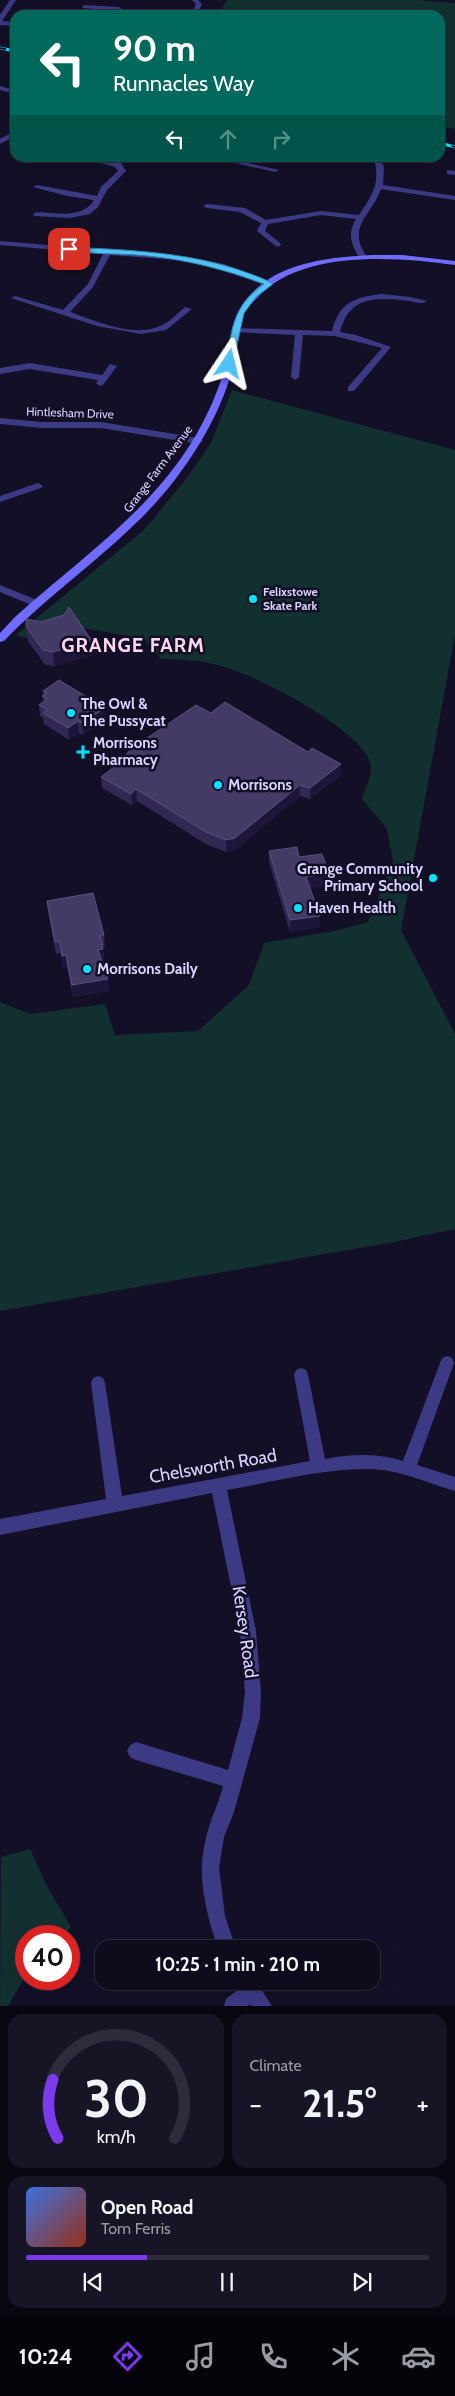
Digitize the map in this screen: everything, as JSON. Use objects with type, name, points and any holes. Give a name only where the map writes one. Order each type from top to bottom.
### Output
[{"type":"street","points":[[0,22],[13,0]]},
{"type":"street","points":[[81,10],[87,0]]},
{"type":"street","points":[[84,7],[119,9]]},
{"type":"street","points":[[37,214],[77,215],[92,209],[107,184],[120,174],[121,168],[112,162]]},
{"type":"street","points":[[237,162],[276,170]]},
{"type":"street","points":[[363,257],[353,238],[360,217],[380,187],[383,170],[379,162]]},
{"type":"street","points":[[37,187],[67,194],[98,198]]},
{"type":"street","points":[[380,187],[455,198]]},
{"type":"street","points":[[207,206],[242,210],[265,222],[321,213],[360,217]]},
{"type":"street","points":[[265,222],[261,230],[277,245]]},
{"type":"street","points":[[0,243],[148,254],[196,260],[227,268],[270,284]]},
{"type":"street","points":[[64,313],[94,283],[101,272],[108,251]]},
{"type":"street","name":"Grange Farm Avenue","points":[[0,639],[134,522],[199,441],[228,372],[235,330],[243,307],[253,295],[270,284],[308,267],[363,257],[413,257],[455,263]]},
{"type":"street","points":[[335,334],[341,316],[350,306],[360,300],[388,296],[423,301]]},
{"type":"street","points":[[15,298],[126,330],[145,332],[167,326],[188,309]]},
{"type":"street","points":[[235,330],[335,334],[387,347],[351,389]]},
{"type":"street","points":[[295,377],[299,333]]},
{"type":"street","points":[[0,370],[30,366],[101,382],[113,366]]},
{"type":"street","name":"Hintlesham Drive","points":[[0,421],[42,425],[101,425],[199,441]]},
{"type":"street","points":[[0,499],[38,486]]},
{"type":"street","points":[[0,588],[38,604]]},
{"type":"street","points":[[408,1469],[447,1363]]},
{"type":"street","points":[[301,1375],[319,1467]]},
{"type":"street","points":[[98,1383],[114,1504]]},
{"type":"street","name":"Chelsworth Road","points":[[0,1527],[218,1484],[319,1467],[365,1462],[390,1464],[455,1484]]},
{"type":"street","name":"Kersey Road","points":[[218,1484],[248,1631],[253,1692],[251,1718],[234,1780],[215,1837],[210,1868],[216,1916],[224,1940]]},
{"type":"street","points":[[136,1751],[234,1780]]},
{"type":"street","points":[[233,2006],[244,1990]]},
{"type":"street","points":[[250,1990],[263,2006]]},
{"type":"green space","points":[[227,0],[417,0],[455,3],[455,129],[445,127],[445,10],[221,10]]},
{"type":"green space","points":[[232,390],[455,450],[455,635],[401,930],[455,1034],[455,1229],[394,1242],[0,1311],[0,1002],[30,1014],[105,1004],[115,1035],[198,1031],[249,985],[264,943],[334,931],[368,922],[393,861],[387,829],[362,799],[371,770],[365,752],[351,737],[308,707],[261,681],[225,667],[194,661],[161,659],[144,639],[84,628],[62,629],[26,638],[16,635],[144,530],[187,478],[211,443]]},
{"type":"green space","points":[[30,1849],[47,1886],[70,1925],[15,1925],[15,1990],[17,1990],[8,2006],[0,2006],[1,1857]]},
{"type":"building","points":[[69,607],[92,641],[53,652],[43,650],[26,626],[26,619],[41,622],[64,615]]},
{"type":"building","name":"The Owl & The Pussycat","points":[[59,680],[105,708],[82,723],[78,721],[68,728],[43,713],[47,710],[39,705],[47,699],[42,696],[47,693],[43,691]]},
{"type":"building","name":"Morrisons","points":[[225,702],[308,752],[312,748],[341,764],[310,788],[300,785],[235,838],[226,840],[206,832],[136,789],[131,794],[101,777],[118,764],[131,749],[196,705],[211,713]]},
{"type":"building","name":"Haven Health","points":[[297,847],[299,857],[322,854],[329,873],[306,877],[320,916],[290,920],[269,851]]},
{"type":"building","points":[[93,893],[104,935],[100,935],[103,949],[98,950],[108,979],[72,985],[66,955],[62,956],[60,941],[55,942],[47,901]]},
{"type":"railway","points":[[0,48],[10,50]]},
{"type":"railway","points":[[445,144],[455,147]]},
{"type":"place","name":"Felixstowe Skate Park","points":[[253,599]]},
{"type":"place","name":"The Owl & The Pussycat","points":[[71,713]]},
{"type":"place","name":"Morrisons Pharmacy","points":[[83,752]]},
{"type":"place","name":"Morrisons","points":[[218,785]]},
{"type":"place","name":"Grange Community Primary School","points":[[433,878]]},
{"type":"place","name":"Haven Health","points":[[298,908]]},
{"type":"place","name":"Morrisons Daily","points":[[87,969]]},
{"type":"district","name":"GRANGE FARM","points":[[133,645]]},
{"type":"route","points":[[69,249],[148,254],[196,260],[227,268],[270,284],[253,295],[243,307],[237,320],[229,364]]}]
